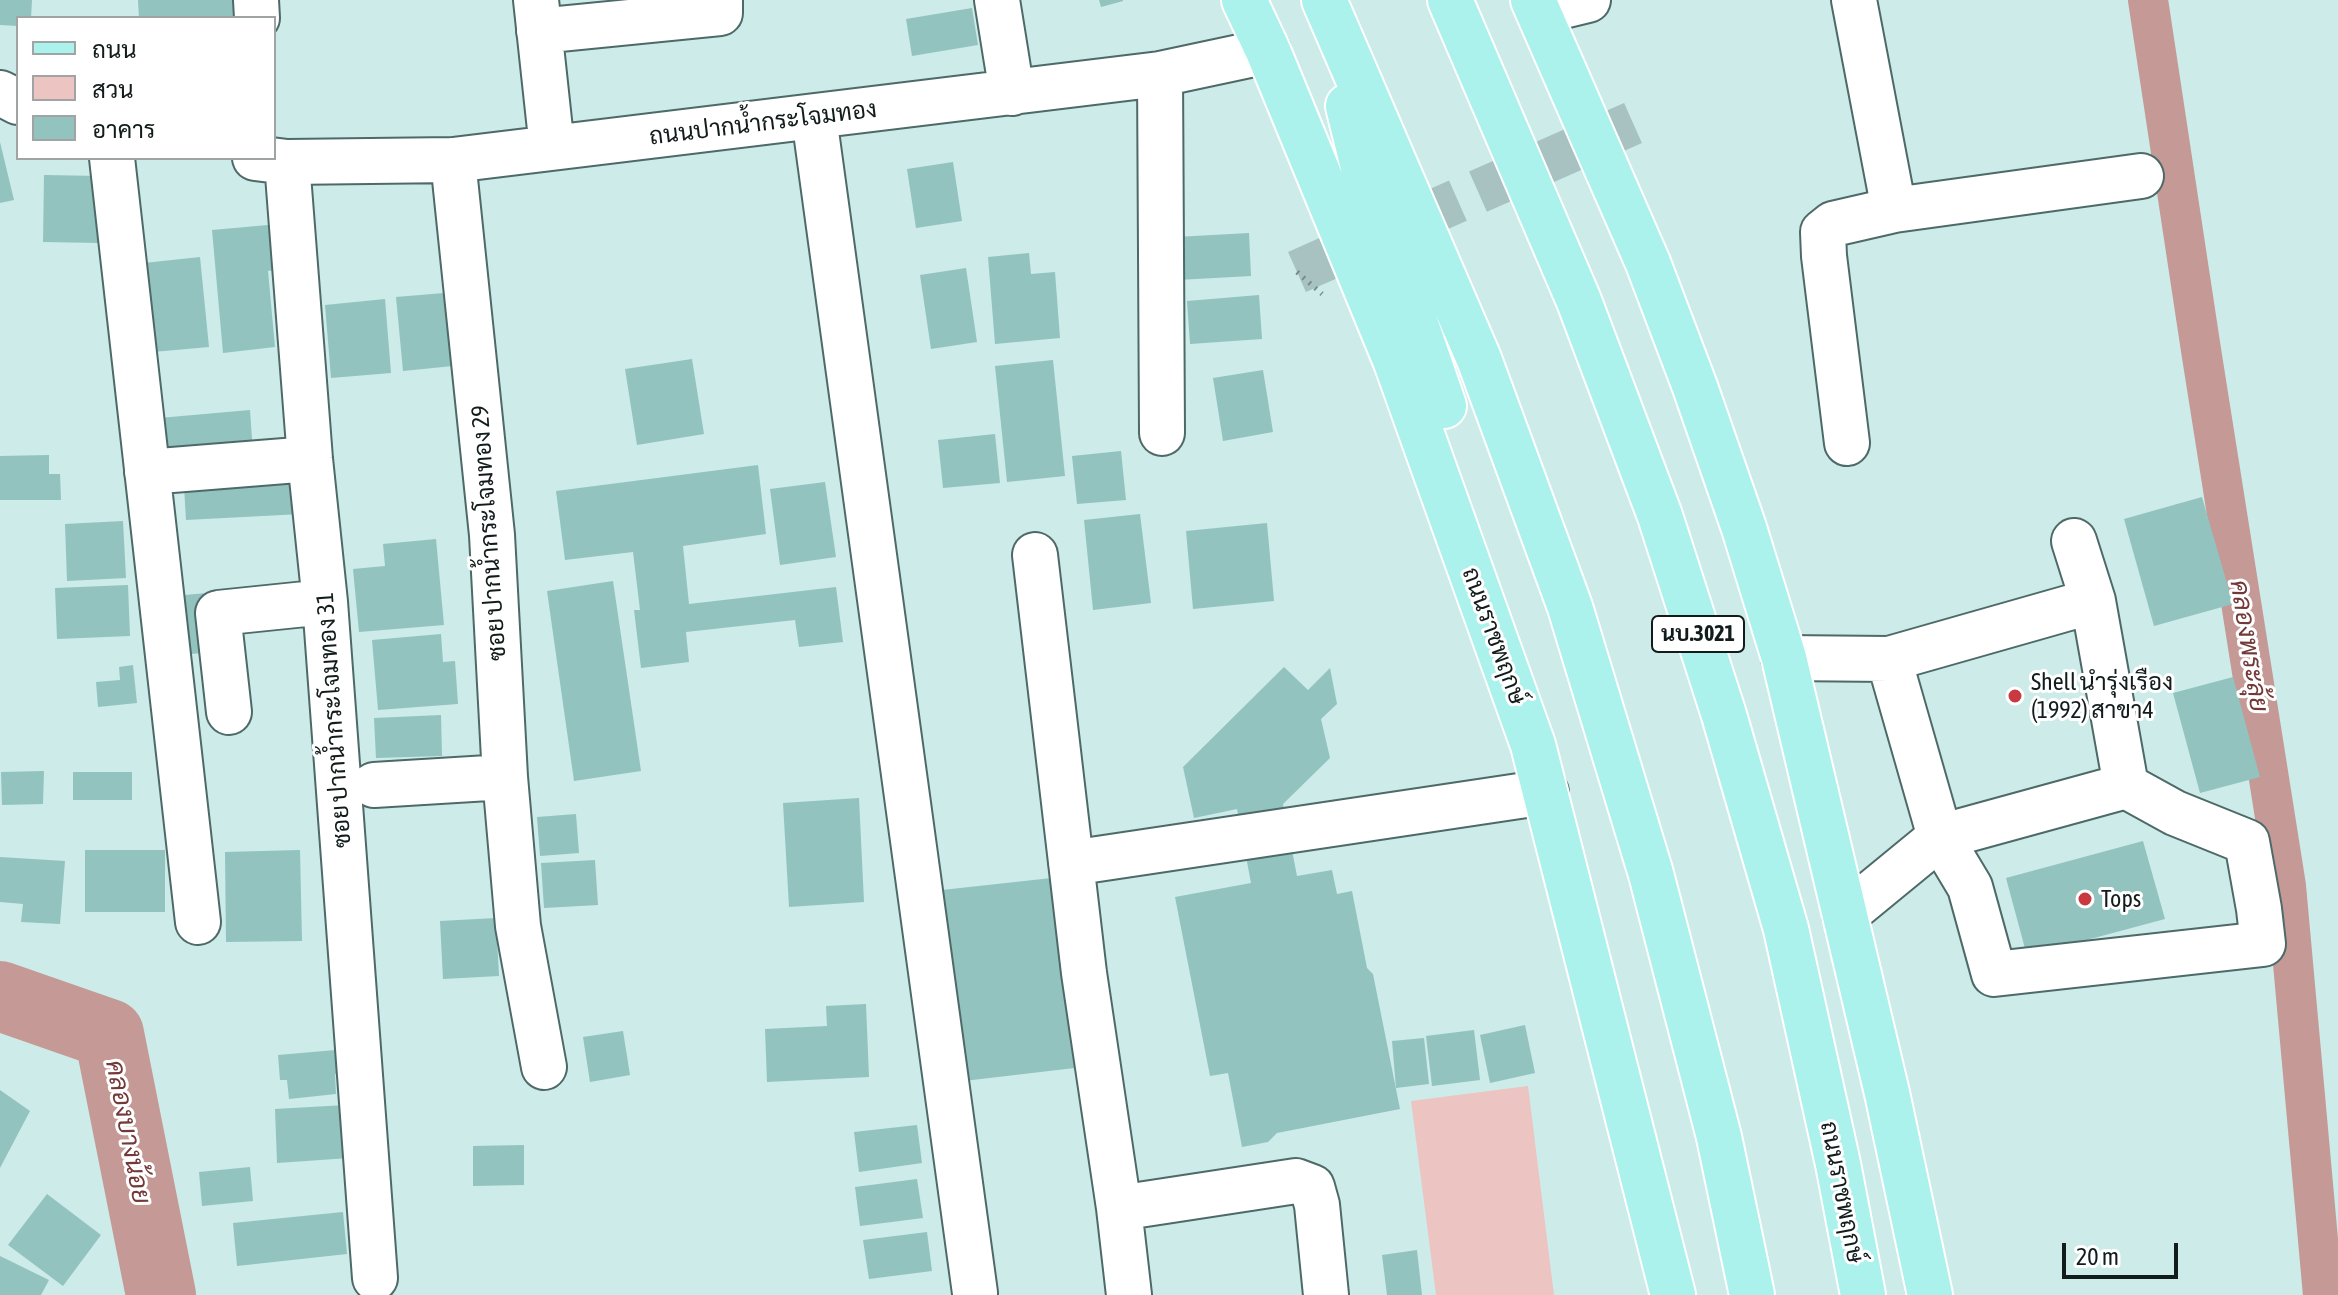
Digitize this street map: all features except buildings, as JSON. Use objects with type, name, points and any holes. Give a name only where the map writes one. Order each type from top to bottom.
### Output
[{"type":"main road","name":"ถนนราชพฤกษ์","points":[[1244,0],[1396,362],[1533,745],[1673,1295]]},
{"type":"main road","name":"ถนนราชพฤกษ์","points":[[1450,0],[1579,301],[1660,516],[1724,715],[1786,929],[1838,1164],[1863,1295]]},
{"type":"main road","name":"นบ.3021","points":[[1536,6],[1648,263],[1739,514],[1784,658],[1887,1093],[1930,1295]]},
{"type":"main road","points":[[1330,12],[1366,179],[1477,502],[1496,568],[1533,745]]},
{"type":"main road","points":[[1330,12],[1479,359],[1570,607],[1651,874],[1719,1137],[1752,1295]]},
{"type":"street","points":[[552,148],[538,16],[720,13],[720,0]]},
{"type":"street","points":[[997,0],[1012,93]]},
{"type":"street","points":[[1536,6],[1588,0]]},
{"type":"street","points":[[1854,0],[1894,210]]},
{"type":"street","name":"ถนนปากน้ำกระโจมทอง","points":[[276,159],[453,160],[1160,74],[1268,51]]},
{"type":"street","points":[[1160,74],[1162,433]]},
{"type":"street","points":[[814,117],[975,1293]]},
{"type":"street","points":[[112,160],[198,922]]},
{"type":"street","name":"ซอย ปากน้ำกระโจมทอง 31","points":[[267,160],[310,459],[325,602],[375,1278]]},
{"type":"street","name":"ซอย ปากน้ำกระโจมทอง 29","points":[[453,160],[492,535],[505,777],[518,926],[544,1067]]},
{"type":"street","points":[[1847,443],[1823,232],[1833,224],[1894,210],[2141,176]]},
{"type":"street","points":[[147,472],[310,459]]},
{"type":"street","points":[[2074,541],[2093,601],[2126,786]]},
{"type":"street","points":[[1035,555],[1084,973],[1129,1295]]},
{"type":"street","points":[[1784,658],[1889,659],[2093,601]]},
{"type":"street","points":[[229,712],[218,613],[325,602]]},
{"type":"street","points":[[1845,915],[1940,837],[2126,786],[2175,813],[2247,842],[2263,944],[1994,974],[1970,887],[1940,837],[1889,659]]},
{"type":"street","points":[[374,785],[505,777]]},
{"type":"street","points":[[1071,863],[1546,792]]},
{"type":"street","points":[[1119,1208],[1296,1181],[1312,1187],[1317,1205],[1326,1295]]},
{"type":"green space","points":[[1528,1086],[1554,1295],[1436,1295],[1411,1101]]},
{"type":"waterway","name":"คลองพระลุ้ย","points":[[2148,0],[2286,886],[2323,1295]]},
{"type":"waterway","name":"คลองบางน้อย","points":[[0,996],[109,1034],[161,1295]]},
{"type":"tunnel","points":[[1297,272],[1633,123]]},
{"type":"place","name":"Shell นำรุ่งเรือง (1992) สาขา4","points":[[2015,696]]},
{"type":"place","name":"Tops","points":[[2085,899]]}]
